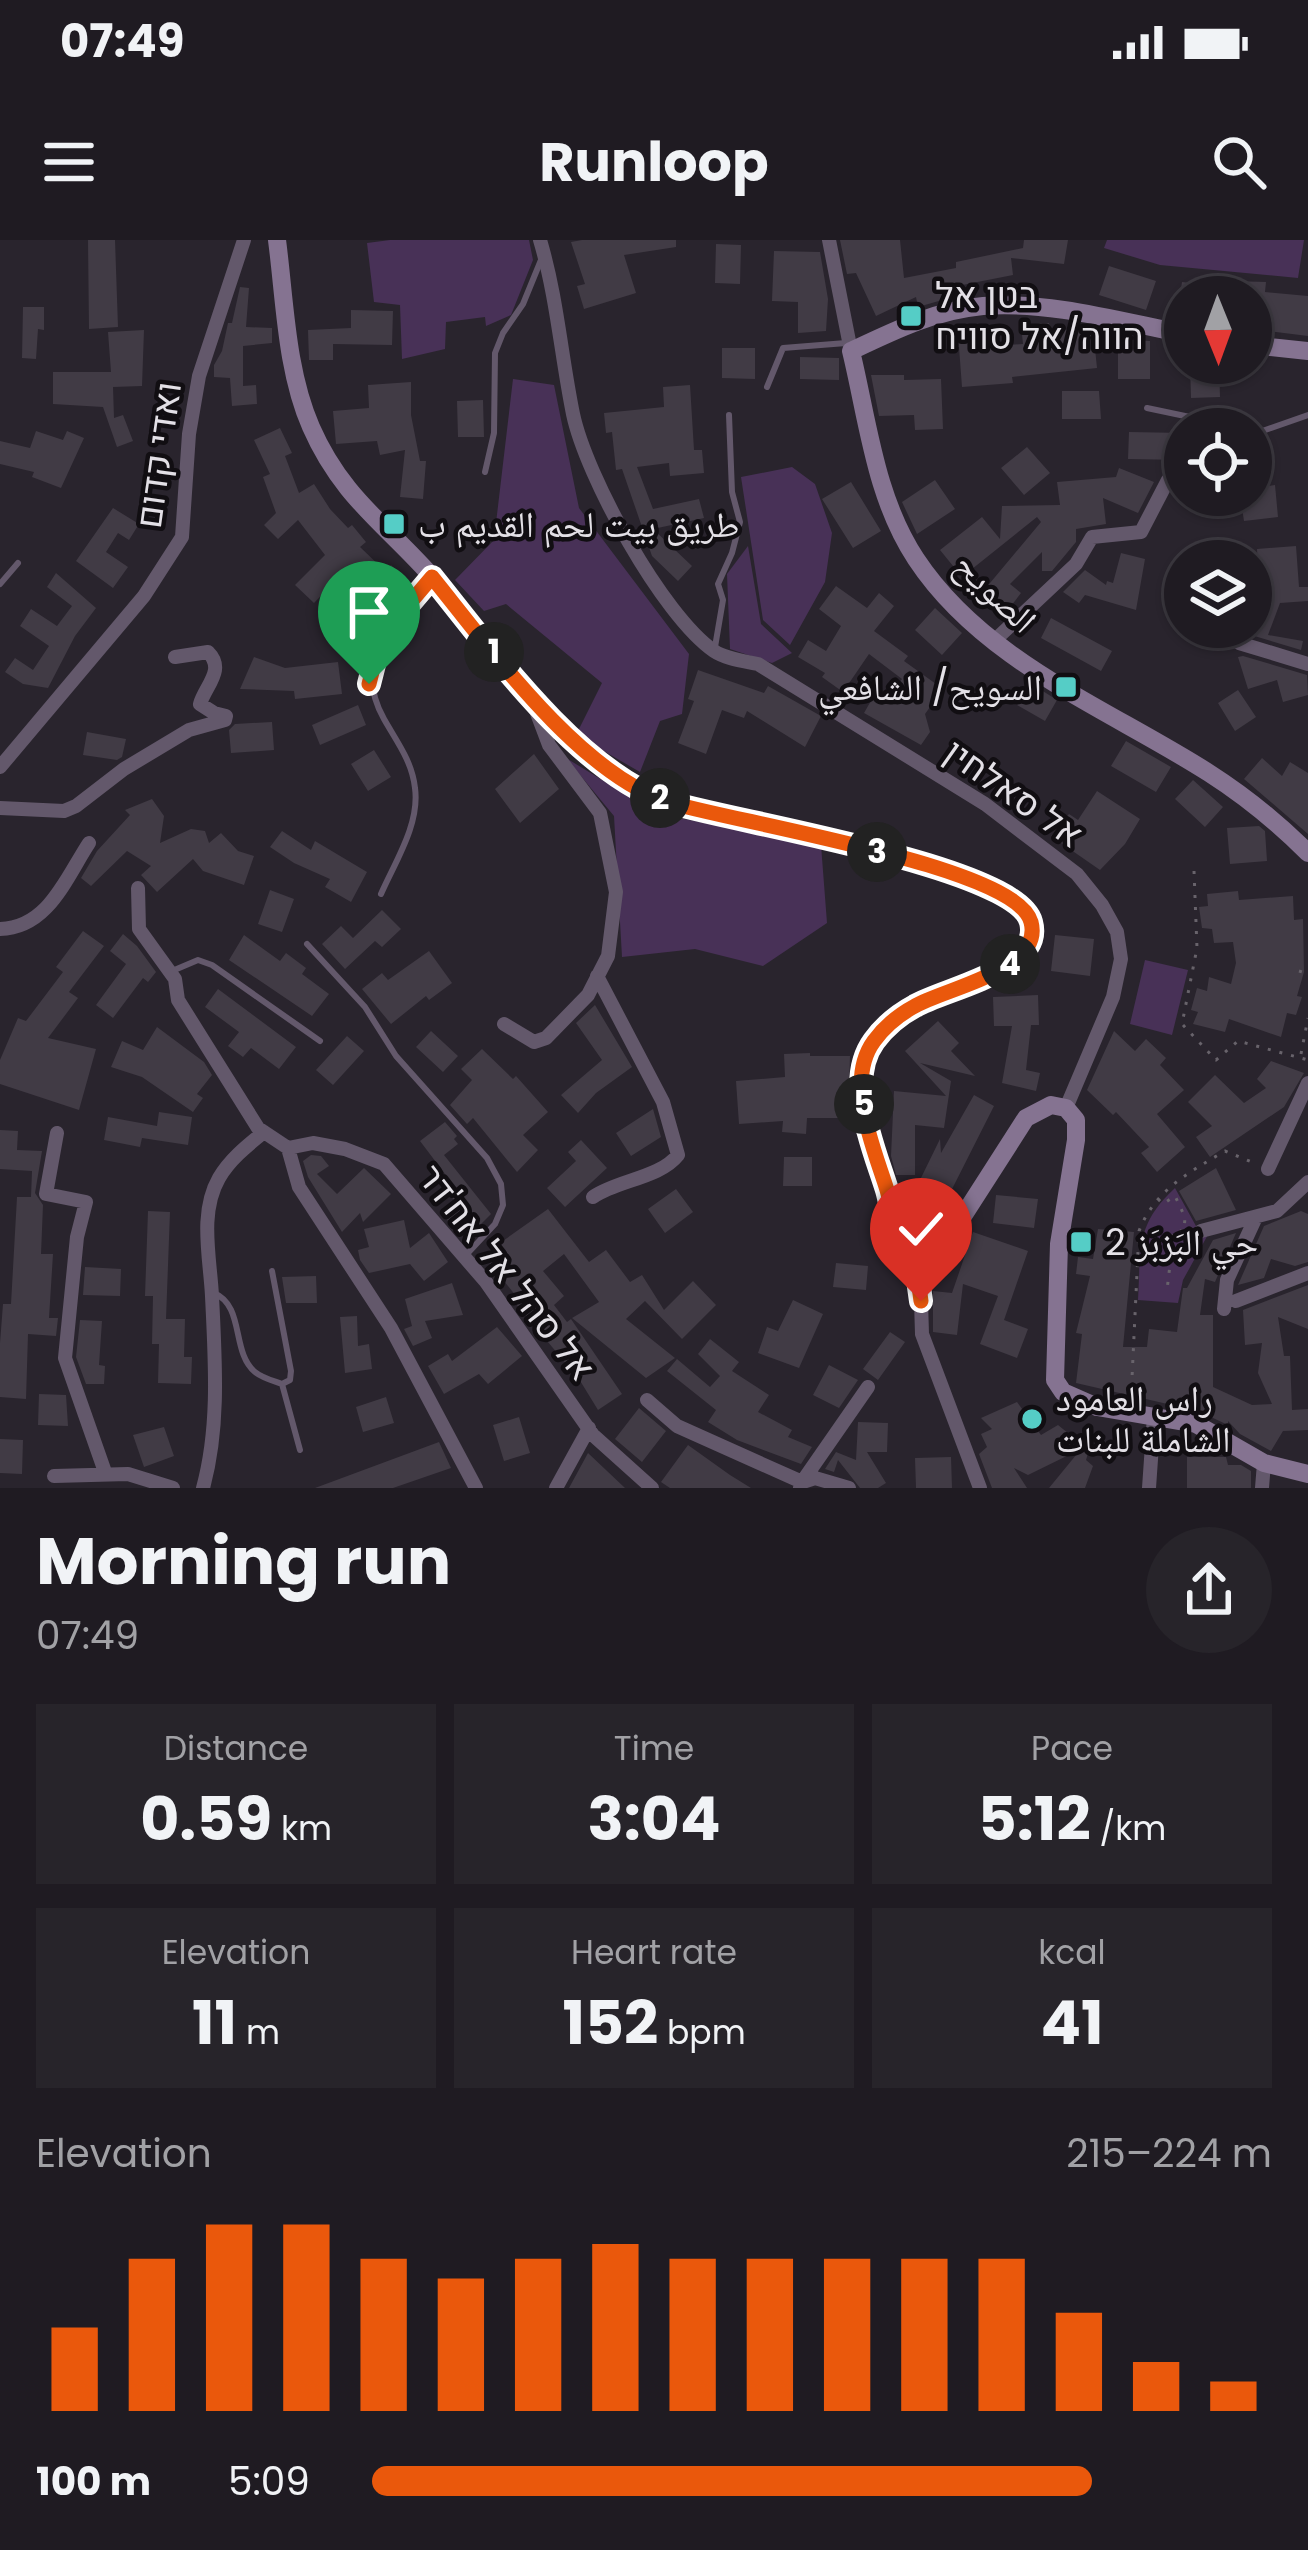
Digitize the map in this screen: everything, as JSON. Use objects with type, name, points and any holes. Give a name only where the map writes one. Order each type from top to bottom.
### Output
[{"type":"street","name":"ואדי קדום","points":[[2,761],[144,596],[182,537],[189,434],[199,376],[244,240]]},
{"type":"street","points":[[277,240],[297,385],[310,425],[352,498],[432,577],[583,752],[619,780],[650,794],[931,866],[1012,899],[1027,912],[1031,940],[1018,959],[994,974],[913,1007],[887,1025],[871,1045],[862,1090],[866,1117],[899,1234],[913,1251],[923,1258],[940,1252],[1025,1118],[1051,1105],[1066,1108],[1076,1120],[1076,1140],[1059,1244],[1055,1380],[1072,1397],[1096,1407],[1196,1424],[1264,1463],[1308,1474]]},
{"type":"street","name":"الصويح","points":[[829,240],[878,473],[916,559],[971,621],[1024,664],[1210,774],[1267,815],[1308,854]]},
{"type":"street","name":"אל סאלחין","points":[[541,243],[559,318],[574,416],[591,468],[664,600],[714,651],[758,664],[985,804],[1077,874],[1102,905],[1117,932],[1121,958],[1113,997],[1066,1108]]},
{"type":"street","points":[[850,346],[917,322],[983,306],[1070,310],[1164,330]]},
{"type":"street","points":[[1272,347],[1308,351]]},
{"type":"street","points":[[995,640],[1076,564],[1092,536],[1141,532],[1164,487]]},
{"type":"street","points":[[1256,648],[1308,664]]},
{"type":"street","points":[[0,808],[50,811],[76,806],[153,750],[189,730],[225,720],[226,716],[200,704],[216,666],[214,658],[208,652],[175,657]]},
{"type":"street","points":[[504,1024],[534,1042],[546,1037],[588,995],[608,956],[616,892],[599,814],[549,745],[528,690]]},
{"type":"street","points":[[0,928],[33,922],[43,913],[89,842]]},
{"type":"street","points":[[138,888],[139,929],[175,979],[178,1000],[258,1128],[288,1148],[299,1187],[391,1328],[476,1488]]},
{"type":"street","points":[[593,1197],[669,1166],[678,1155],[663,1102],[598,976]]},
{"type":"street","points":[[1268,1169],[1308,1083]]},
{"type":"street","points":[[57,1132],[46,1195],[86,1202],[77,1237],[65,1358],[105,1472]]},
{"type":"street","points":[[203,1488],[211,1457],[215,1390],[207,1217],[218,1179],[264,1132]]},
{"type":"street","name":"אל סהל אל אח'דר","points":[[288,1148],[313,1143],[384,1164],[464,1257],[589,1428],[652,1488]]},
{"type":"street","points":[[1201,1231],[1277,1211],[1308,1182]]},
{"type":"street","points":[[1256,1217],[1227,1280],[1230,1305],[1308,1274]]},
{"type":"street","points":[[913,1251],[922,1334],[980,1488]]},
{"type":"street","points":[[801,1485],[830,1436],[868,1387]]},
{"type":"street","points":[[647,1400],[677,1426],[801,1485]]},
{"type":"street","points":[[1149,1488],[1154,1416]]},
{"type":"street","points":[[556,1488],[589,1428]]},
{"type":"street","points":[[1262,1488],[1264,1463]]},
{"type":"street","points":[[54,1476],[128,1474],[173,1488]]},
{"type":"street","points":[[801,1485],[815,1478],[850,1488]]},
{"type":"lane","points":[[485,472],[494,433],[495,353],[533,282],[541,243]]},
{"type":"lane","points":[[767,387],[783,348],[850,346]]},
{"type":"lane","points":[[1148,409],[1164,412]]},
{"type":"lane","points":[[714,651],[723,600],[718,584],[740,522],[732,492],[729,415]]},
{"type":"lane","points":[[1272,428],[1308,415]]},
{"type":"lane","points":[[0,584],[18,563]]},
{"type":"lane","points":[[381,894],[412,823],[416,790],[407,756],[369,684],[381,637],[432,577]]},
{"type":"lane","points":[[307,944],[365,1007],[412,1076],[487,1158],[501,1184],[503,1204],[495,1224],[464,1257]]},
{"type":"lane","points":[[170,973],[198,960],[212,965],[320,1041]]},
{"type":"lane","points":[[272,1271],[291,1371],[290,1380],[283,1384]]},
{"type":"lane","points":[[212,1293],[221,1294],[228,1303],[246,1362],[256,1374],[283,1384]]},
{"type":"lane","points":[[283,1384],[300,1450]]},
{"type":"path","points":[[1194,871],[1197,948],[1182,1024],[1216,1060],[1238,1041],[1308,1060]]},
{"type":"path","points":[[1301,1054],[1308,1018]]},
{"type":"path","points":[[1130,1413],[1138,1231],[1149,1206],[1178,1179],[1225,1151],[1268,1169]]},
{"type":"path","points":[[1157,1198],[1163,1204],[1175,1196],[1185,1217],[1184,1231],[1174,1231],[1167,1290]]},
{"type":"shaded area","points":[[529,240],[533,260],[511,315],[486,326],[485,317],[446,322],[445,349],[402,359],[400,305],[374,302],[367,243]]},
{"type":"shaded area","points":[[1107,240],[1304,240],[1298,278],[1160,265],[1104,248]]},
{"type":"shaded area","points":[[513,379],[554,385],[579,508],[689,654],[682,714],[660,721],[640,772],[576,735],[602,683],[506,604],[484,611],[455,580],[494,540]]},
{"type":"shaded area","points":[[792,467],[815,484],[832,533],[825,582],[790,645],[763,620],[741,477]]},
{"type":"shaded area","points":[[748,546],[761,624],[792,653],[772,663],[730,649],[727,574]]},
{"type":"shaded area","points":[[566,758],[658,814],[821,845],[827,923],[763,966],[695,949],[622,957],[614,816]]},
{"type":"shaded area","points":[[1145,960],[1188,970],[1172,1035],[1130,1024]]},
{"type":"shaded area","points":[[1175,1188],[1196,1226],[1210,1231],[1183,1280],[1178,1303],[1138,1300],[1140,1252],[1147,1226]]},
{"type":"building","points":[[88,240],[115,240],[118,327],[89,329]]},
{"type":"building","points":[[676,240],[676,247],[624,255],[636,293],[584,309],[577,286],[585,284],[571,242]]},
{"type":"building","points":[[840,240],[900,240],[904,278],[1023,248],[1024,240],[1068,240],[1064,264],[1011,258],[1013,275],[947,288],[949,298],[918,307],[916,297],[876,316],[856,273],[847,274]]},
{"type":"building","points":[[716,244],[741,245],[740,284],[715,283]]},
{"type":"building","points":[[774,251],[820,252],[828,299],[826,331],[798,333],[798,302],[772,301]]},
{"type":"building","points":[[1109,266],[1156,281],[1146,310],[1099,295]]},
{"type":"building","points":[[240,287],[249,288],[246,327],[272,328],[272,343],[243,346],[243,386],[256,385],[257,404],[232,406],[230,378],[214,377],[214,365],[228,323],[232,323]]},
{"type":"building","points":[[1272,293],[1308,296],[1308,336],[1272,332]]},
{"type":"building","points":[[23,307],[44,307],[36,359],[22,358]]},
{"type":"building","points":[[351,310],[393,311],[392,345],[333,344],[333,360],[309,360],[308,330],[351,328]]},
{"type":"building","points":[[1049,323],[1050,330],[1093,329],[1097,368],[962,387],[959,347],[939,350],[936,332],[979,325],[982,347],[1023,344],[1021,325]]},
{"type":"building","points":[[144,330],[142,386],[113,387],[114,418],[123,415],[133,441],[117,447],[103,407],[53,404],[53,372],[111,372],[108,332]]},
{"type":"building","points":[[1118,339],[1150,341],[1150,379],[1118,379]]},
{"type":"building","points":[[722,348],[755,348],[755,379],[722,378]]},
{"type":"building","points":[[800,357],[839,358],[839,380],[800,379]]},
{"type":"building","points":[[871,375],[941,379],[943,429],[915,430],[914,415],[879,416]]},
{"type":"building","points":[[411,382],[411,415],[420,461],[426,461],[423,499],[400,497],[405,450],[380,455],[377,441],[336,444],[333,411],[369,408],[368,385]]},
{"type":"building","points":[[1191,384],[1220,384],[1220,397],[1191,398]]},
{"type":"building","points":[[690,385],[694,450],[702,450],[704,473],[670,476],[669,463],[637,467],[653,509],[699,499],[704,518],[653,529],[692,566],[678,581],[652,556],[622,469],[616,470],[612,432],[606,433],[604,413],[664,407],[663,387]]},
{"type":"building","points":[[1062,391],[1099,391],[1101,419],[1062,419]]},
{"type":"building","points":[[483,400],[484,437],[458,437],[457,401]]},
{"type":"building","points":[[280,428],[292,453],[285,456],[299,493],[314,484],[330,509],[366,542],[360,547],[385,571],[391,565],[405,579],[382,604],[344,572],[314,603],[295,585],[325,555],[298,520],[278,539],[264,525],[276,513],[263,477],[270,474],[254,440]]},
{"type":"building","points":[[36,431],[63,440],[67,431],[84,438],[61,488],[32,477],[34,472],[0,464],[0,441],[30,448]]},
{"type":"building","points":[[1129,432],[1164,433],[1164,460],[1128,459]]},
{"type":"building","points":[[1027,447],[1050,473],[1024,495],[1001,468]]},
{"type":"building","points":[[1119,468],[1154,482],[1138,513],[1103,498],[1106,524],[1076,529],[1076,542],[1052,571],[1042,571],[1042,552],[1010,584],[1021,593],[1004,615],[980,595],[1041,522],[1037,517],[962,577],[940,550],[982,517],[1000,539],[1002,506],[1060,505],[1057,482],[1116,477]]},
{"type":"building","points":[[935,480],[955,509],[917,534],[902,502]]},
{"type":"building","points":[[851,482],[881,531],[853,548],[822,499]]},
{"type":"building","points":[[1272,485],[1278,517],[1244,521],[1243,516],[1272,516]]},
{"type":"building","points":[[113,508],[139,524],[129,540],[118,533],[106,552],[128,567],[113,588],[76,561]]},
{"type":"building","points":[[1296,546],[1299,587],[1308,587],[1308,601],[1280,603],[1272,624],[1272,548]]},
{"type":"building","points":[[1121,553],[1145,559],[1136,610],[1085,595],[1079,603],[1063,592],[1085,570],[1106,585],[1113,583]]},
{"type":"building","points":[[56,573],[96,608],[75,636],[48,688],[23,684],[5,672],[15,658],[33,670],[49,646],[20,626],[31,609],[57,626],[72,606],[47,587]]},
{"type":"building","points":[[836,586],[867,608],[879,593],[894,606],[874,631],[908,656],[904,661],[943,689],[925,714],[930,732],[921,745],[864,713],[872,699],[889,696],[902,679],[869,654],[843,692],[822,677],[825,673],[798,657],[808,640],[826,651],[841,626],[819,609]]},
{"type":"building","points":[[935,608],[962,633],[942,655],[915,630]]},
{"type":"building","points":[[1051,618],[1112,651],[1101,671],[1041,638]]},
{"type":"building","points":[[1272,636],[1303,641],[1301,650],[1272,641]]},
{"type":"building","points":[[254,657],[285,668],[338,662],[342,694],[295,699],[294,691],[240,689]]},
{"type":"building","points":[[1238,657],[1307,675],[1308,695],[1283,702],[1277,680],[1248,689]]},
{"type":"building","points":[[698,670],[764,693],[768,686],[821,716],[805,747],[747,711],[744,718],[722,710],[706,754],[678,743],[694,701],[688,699]]},
{"type":"building","points":[[1030,683],[1057,700],[1045,721],[1017,705]]},
{"type":"building","points":[[1238,690],[1256,717],[1235,731],[1218,703]]},
{"type":"building","points":[[358,705],[366,725],[320,745],[312,725]]},
{"type":"building","points":[[272,722],[274,750],[231,753],[229,730],[235,724]]},
{"type":"building","points":[[87,732],[126,739],[122,757],[83,755]]},
{"type":"building","points":[[1126,741],[1171,767],[1156,792],[1111,766]]},
{"type":"building","points":[[374,750],[391,777],[368,791],[351,764]]},
{"type":"building","points":[[534,754],[559,789],[520,823],[495,789]]},
{"type":"building","points":[[1262,758],[1282,776],[1290,762],[1308,773],[1308,834],[1244,779]]},
{"type":"building","points":[[1193,780],[1223,807],[1205,827],[1175,799]]},
{"type":"building","points":[[1097,791],[1140,819],[1125,844],[1100,870],[1051,836],[1069,814],[1078,820]]},
{"type":"building","points":[[152,799],[164,816],[160,843],[191,829],[205,831],[209,843],[221,833],[238,851],[254,856],[244,885],[203,871],[193,859],[157,892],[141,875],[151,866],[127,851],[91,886],[81,878],[97,851],[130,815],[125,810]]},
{"type":"building","points":[[1259,826],[1265,831],[1267,861],[1230,864],[1227,828]]},
{"type":"building","points":[[282,831],[311,850],[315,841],[367,872],[351,902],[325,887],[330,879],[270,847]]},
{"type":"building","points":[[270,890],[294,899],[282,932],[258,924]]},
{"type":"building","points":[[1238,891],[1239,900],[1293,896],[1294,920],[1303,919],[1304,972],[1297,996],[1302,997],[1296,1015],[1287,1013],[1281,1037],[1229,1019],[1225,1032],[1193,1024],[1198,1012],[1191,1010],[1197,988],[1207,991],[1209,977],[1231,984],[1236,963],[1233,942],[1214,943],[1212,929],[1202,928],[1199,907],[1208,906],[1207,894]]},
{"type":"building","points":[[382,910],[401,929],[382,947],[375,941],[345,969],[322,944],[341,926],[353,938]]},
{"type":"building","points":[[83,931],[104,946],[69,992],[78,998],[48,1038],[96,1049],[79,1110],[0,1084],[0,1060],[18,1018],[26,1021],[63,972],[56,967]]},
{"type":"building","points":[[123,934],[156,972],[148,982],[143,978],[113,1018],[96,1005],[126,964],[110,951]]},
{"type":"building","points":[[244,935],[280,961],[286,953],[306,968],[302,974],[329,994],[312,1016],[229,960]]},
{"type":"building","points":[[1055,935],[1094,939],[1090,976],[1051,971]]},
{"type":"building","points":[[429,951],[452,983],[429,1000],[426,996],[391,1024],[362,989],[382,973],[388,980]]},
{"type":"building","points":[[218,989],[296,1047],[279,1069],[251,1048],[243,1057],[228,1046],[239,1032],[205,1007]]},
{"type":"building","points":[[1038,995],[1039,1025],[1031,1025],[1026,1070],[1040,1073],[1036,1091],[1002,1083],[1012,1026],[994,1026],[993,997]]},
{"type":"building","points":[[595,1005],[632,1067],[578,1113],[561,1095],[602,1060],[576,1023]]},
{"type":"building","points":[[938,1021],[959,1043],[951,1051],[975,1076],[920,1063],[951,1081],[944,1128],[915,1125],[915,1175],[896,1175],[891,1156],[894,1091],[946,1096],[905,1051]]},
{"type":"building","points":[[157,1027],[204,1062],[212,1075],[197,1094],[203,1098],[193,1112],[142,1077],[111,1067],[122,1041],[143,1050]]},
{"type":"building","points":[[431,1031],[458,1056],[443,1072],[416,1047]]},
{"type":"building","points":[[1114,1031],[1135,1051],[1146,1039],[1166,1058],[1160,1065],[1184,1090],[1157,1114],[1185,1147],[1157,1172],[1141,1153],[1149,1147],[1087,1090]]},
{"type":"building","points":[[347,1036],[364,1051],[333,1085],[316,1070]]},
{"type":"building","points":[[482,1049],[513,1079],[516,1076],[548,1112],[523,1135],[538,1150],[517,1172],[473,1118],[467,1124],[450,1105],[472,1080],[461,1069]]},
{"type":"building","points":[[784,1054],[850,1056],[843,1118],[807,1118],[806,1134],[782,1132],[783,1121],[739,1124],[736,1081],[785,1077]]},
{"type":"building","points":[[1271,1061],[1304,1073],[1284,1107],[1210,1157],[1196,1137],[1212,1126],[1188,1102],[1215,1075],[1244,1103],[1266,1088],[1257,1079]]},
{"type":"building","points":[[974,1095],[994,1106],[948,1197],[919,1182],[940,1139],[941,1153]]},
{"type":"building","points":[[653,1109],[661,1137],[631,1156],[616,1133]]},
{"type":"building","points":[[159,1112],[192,1117],[188,1145],[142,1138],[140,1147],[104,1140],[108,1117],[157,1126]]},
{"type":"building","points":[[445,1122],[458,1144],[444,1155],[491,1214],[476,1229],[470,1222],[459,1233],[442,1214],[456,1202],[440,1185],[448,1178],[420,1141]]},
{"type":"building","points":[[0,1130],[18,1131],[17,1150],[42,1151],[35,1193],[43,1205],[41,1254],[53,1254],[49,1318],[58,1318],[56,1336],[28,1334],[26,1399],[0,1397],[0,1343],[3,1304],[11,1304],[17,1197],[31,1197],[32,1171],[0,1169]]},
{"type":"building","points":[[581,1140],[607,1168],[565,1207],[547,1188],[576,1161],[568,1152]]},
{"type":"building","points":[[311,1155],[321,1156],[329,1166],[317,1174],[337,1194],[364,1168],[391,1194],[363,1222],[360,1213],[342,1232],[308,1177],[303,1161]]},
{"type":"building","points":[[784,1157],[812,1157],[812,1186],[783,1186]]},
{"type":"building","points":[[1216,1168],[1236,1210],[1196,1221],[1179,1191]]},
{"type":"building","points":[[676,1189],[693,1212],[665,1233],[648,1209]]},
{"type":"building","points":[[996,1195],[1038,1199],[1034,1228],[993,1223]]},
{"type":"building","points":[[548,1209],[589,1262],[606,1250],[630,1282],[642,1275],[664,1310],[693,1281],[716,1305],[682,1339],[645,1301],[626,1319],[675,1358],[646,1378],[572,1318],[599,1302],[564,1254],[543,1271],[564,1296],[554,1305],[567,1322],[571,1319],[622,1394],[598,1410],[483,1255]]},
{"type":"building","points":[[148,1211],[170,1212],[166,1319],[185,1319],[184,1357],[192,1357],[191,1384],[158,1383],[159,1344],[152,1344],[153,1296],[145,1296]]},
{"type":"building","points":[[1301,1211],[1308,1214],[1308,1262],[1295,1266],[1271,1259],[1264,1278],[1238,1285],[1264,1226]]},
{"type":"building","points":[[404,1220],[410,1248],[429,1233],[448,1262],[424,1281],[410,1264],[369,1273],[360,1260],[358,1250],[369,1247],[364,1229]]},
{"type":"building","points":[[1098,1229],[1134,1232],[1123,1347],[1147,1347],[1149,1329],[1177,1332],[1183,1288],[1213,1240],[1236,1233],[1215,1282],[1205,1279],[1200,1315],[1213,1315],[1213,1387],[1252,1405],[1272,1404],[1258,1373],[1262,1343],[1245,1345],[1243,1310],[1308,1285],[1308,1329],[1278,1317],[1284,1356],[1290,1356],[1292,1410],[1308,1409],[1308,1430],[1283,1431],[1271,1451],[1240,1434],[1228,1421],[1228,1425],[1198,1411],[1076,1383],[1082,1334],[1076,1333],[1090,1276],[1076,1274],[1078,1257],[1093,1259]]},
{"type":"building","points":[[973,1232],[1028,1251],[1004,1320],[1028,1329],[1017,1358],[980,1344],[998,1296],[963,1284],[957,1335],[933,1332],[933,1291],[952,1293]]},
{"type":"building","points":[[836,1263],[868,1266],[866,1290],[833,1287]]},
{"type":"building","points":[[85,1267],[121,1269],[120,1296],[83,1295]]},
{"type":"building","points":[[316,1276],[317,1303],[286,1303],[282,1277]]},
{"type":"building","points":[[452,1283],[463,1315],[425,1321],[432,1338],[413,1346],[404,1329],[412,1326],[405,1299]]},
{"type":"building","points":[[793,1300],[823,1314],[799,1368],[758,1353],[767,1327],[778,1331]]},
{"type":"building","points":[[357,1316],[358,1346],[369,1344],[372,1369],[345,1373],[340,1317]]},
{"type":"building","points":[[80,1320],[102,1321],[99,1365],[105,1366],[104,1384],[86,1384],[76,1357]]},
{"type":"building","points":[[497,1327],[522,1356],[488,1384],[479,1374],[444,1394],[428,1366],[448,1354],[452,1361]]},
{"type":"building","points":[[890,1332],[905,1342],[878,1380],[863,1369]]},
{"type":"building","points":[[710,1339],[739,1362],[732,1371],[769,1395],[758,1412],[792,1430],[788,1437],[812,1447],[801,1464],[737,1440],[708,1422],[716,1410],[667,1371],[677,1359],[710,1387],[720,1376],[698,1354]]},
{"type":"building","points":[[829,1365],[858,1380],[839,1408],[813,1395]]},
{"type":"building","points":[[39,1394],[66,1395],[68,1426],[38,1425]]},
{"type":"building","points":[[386,1397],[394,1423],[363,1432],[356,1407]]},
{"type":"building","points":[[1017,1402],[1041,1435],[1058,1425],[1084,1446],[1094,1434],[1086,1460],[1093,1466],[1085,1488],[1049,1488],[1081,1449],[1028,1475],[1014,1468],[1027,1488],[992,1488],[979,1454],[987,1447],[981,1434],[992,1429],[981,1418]]},
{"type":"building","points":[[639,1408],[666,1431],[642,1462],[615,1439]]},
{"type":"building","points":[[519,1417],[530,1453],[504,1461],[493,1425]]},
{"type":"building","points":[[858,1422],[888,1423],[887,1452],[867,1452],[886,1483],[878,1488],[860,1488],[838,1460],[834,1472],[825,1469],[836,1452],[856,1460]]},
{"type":"building","points":[[164,1427],[174,1456],[144,1467],[133,1435]]},
{"type":"building","points":[[0,1439],[23,1440],[22,1474],[0,1473]]},
{"type":"building","points":[[439,1442],[451,1468],[393,1488],[315,1488]]},
{"type":"building","points":[[688,1445],[751,1488],[670,1488],[661,1482]]},
{"type":"building","points":[[588,1453],[625,1488],[569,1488]]},
{"type":"building","points":[[951,1457],[952,1488],[916,1488],[915,1458]]},
{"type":"building","points":[[1187,1457],[1226,1457],[1228,1465],[1251,1471],[1251,1488],[1187,1488]]},
{"type":"place","name":"בטן אל הווה/אל סוויח","points":[[911,316]]},
{"type":"place","name":"طريق بيت لحم القديم ب","points":[[394,524]]},
{"type":"place","name":"السويح/ الشافعي","points":[[1066,687]]},
{"type":"place","name":"حي البَزبَز 2","points":[[1081,1242]]},
{"type":"place","name":"راس العامود الشاملة للبنات","points":[[1032,1419]]},
{"type":"route","points":[[369,684],[381,637],[432,577],[583,752],[619,780],[666,801],[931,866],[973,880],[1027,912],[1031,940],[1018,959],[994,974],[913,1007],[887,1025],[871,1045],[865,1066],[866,1117],[899,1234],[913,1251],[921,1301]]}]
